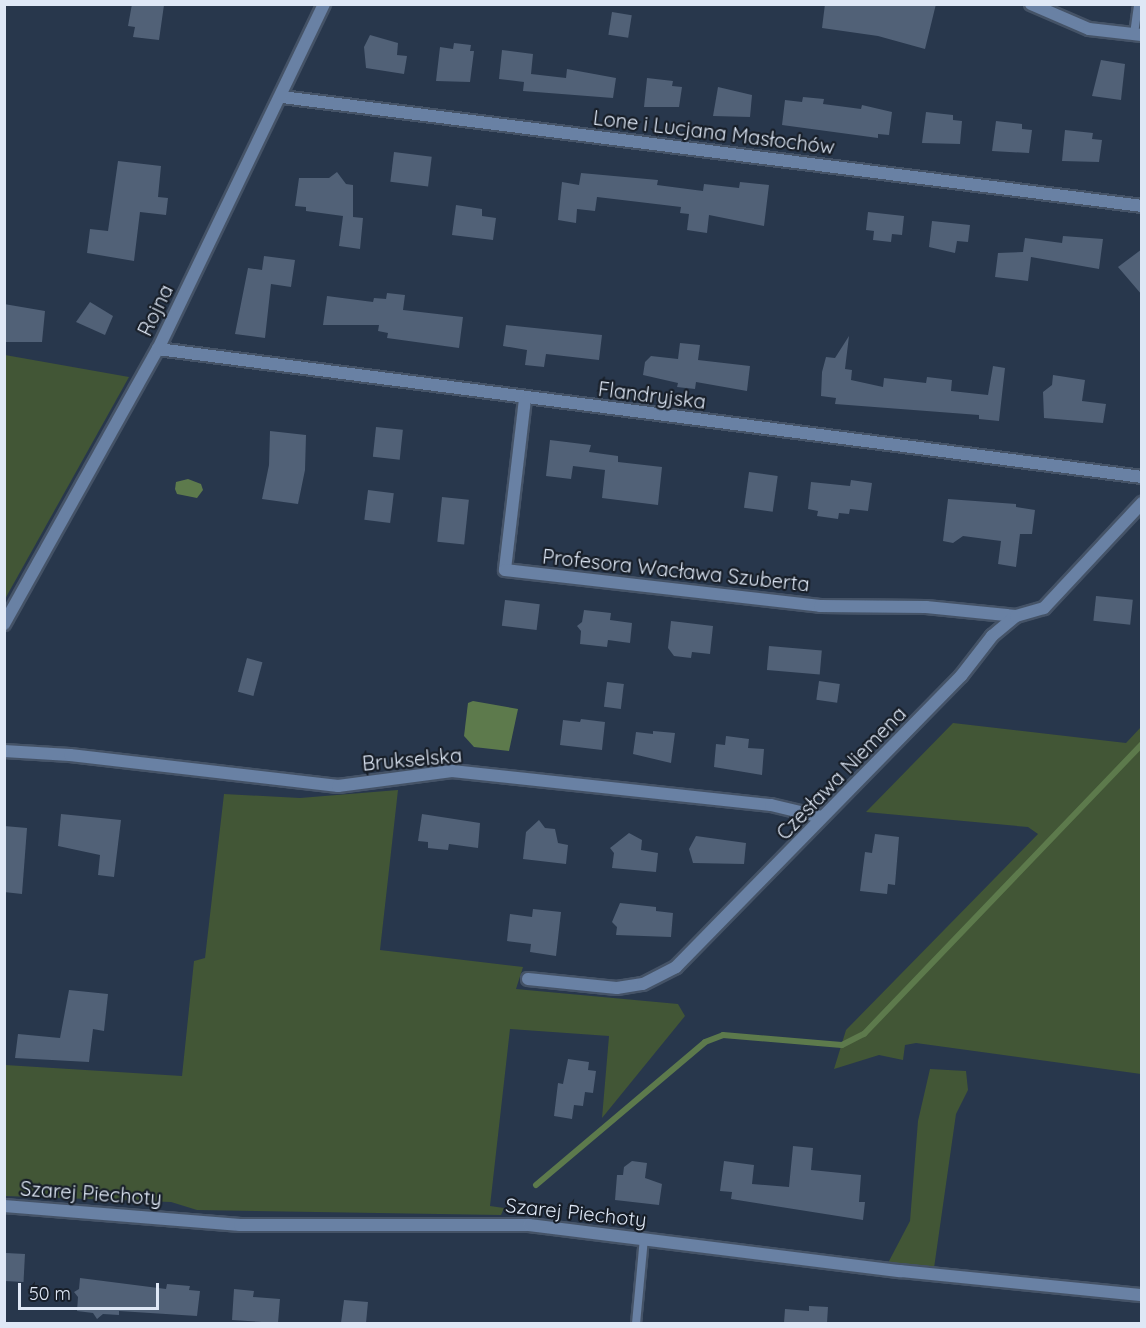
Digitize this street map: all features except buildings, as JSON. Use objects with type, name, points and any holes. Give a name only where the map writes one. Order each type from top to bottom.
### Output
[{"type":"street","name":"Rojna","points":[[4,624],[158,349],[282,97],[324,4]]},
{"type":"street","points":[[1031,4],[1089,29],[1138,34]]},
{"type":"street","name":"Lone i Lucjana Masłochów","points":[[282,97],[1142,206]]},
{"type":"street","name":"Flandryjska","points":[[158,349],[525,399],[1142,477]]},
{"type":"street","name":"Profesora Wacława Szuberta","points":[[525,399],[505,570],[820,606],[926,607],[1016,616]]},
{"type":"street","name":"Czesława Niemena","points":[[528,979],[617,988],[643,984],[676,967],[961,676],[992,636],[1016,616],[1044,608],[1142,503]]},
{"type":"street","name":"Brukselska","points":[[4,751],[70,755],[338,786],[452,771],[771,805],[821,817]]},
{"type":"street","name":"Szarej Piechoty","points":[[4,1206],[240,1225],[494,1223],[644,1238],[900,1271],[1142,1295]]},
{"type":"lane","points":[[1138,4],[1138,34]]},
{"type":"lane","points":[[636,1323],[644,1238]]},
{"type":"shaded area","points":[[4,355],[129,377],[5,599]]},
{"type":"shaded area","points":[[188,479],[201,484],[203,490],[197,498],[177,494],[176,482]]},
{"type":"shaded area","points":[[473,701],[518,709],[509,751],[474,747],[464,736],[468,703]]},
{"type":"shaded area","points":[[953,723],[1126,743],[1141,727],[1141,1074],[916,1043],[905,1045],[903,1060],[879,1055],[834,1069],[846,1030],[1038,834],[1028,827],[866,812]]},
{"type":"shaded area","points":[[398,790],[380,950],[523,967],[516,989],[678,1004],[685,1016],[602,1118],[609,1036],[510,1029],[490,1206],[504,1208],[501,1215],[197,1210],[171,1202],[5,1196],[5,1065],[182,1076],[194,961],[205,958],[224,794],[300,798]]},
{"type":"shaded area","points":[[930,1069],[966,1071],[968,1090],[956,1114],[934,1268],[888,1263],[910,1221],[918,1121]]},
{"type":"waterway","points":[[536,1185],[705,1042],[723,1035],[842,1045],[864,1034],[1142,744]]}]
